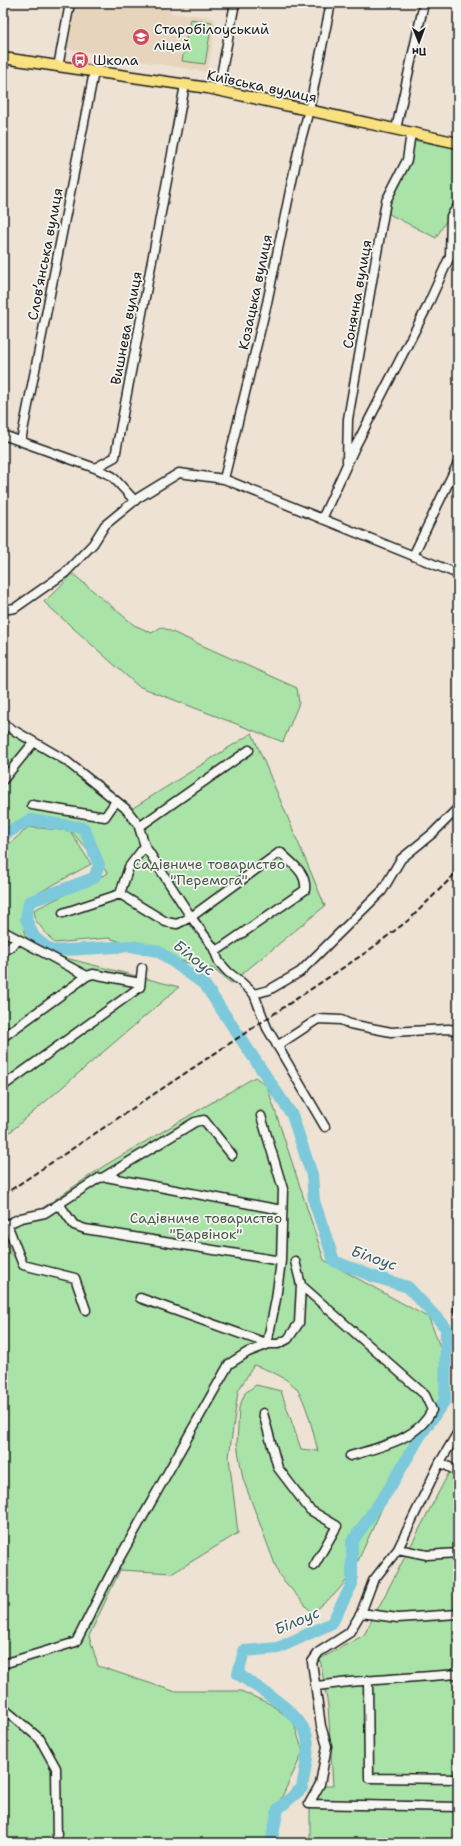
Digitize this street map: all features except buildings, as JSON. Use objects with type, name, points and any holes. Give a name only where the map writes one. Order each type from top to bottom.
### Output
[{"type":"main road","name":"Київська вулиця","points":[[4,62],[58,67],[218,90],[458,143]]},
{"type":"street","points":[[58,67],[70,3]]},
{"type":"street","points":[[218,90],[235,3]]},
{"type":"street","name":"Козацька вулиця","points":[[224,479],[267,303],[299,147],[309,110],[331,3]]},
{"type":"street","points":[[396,129],[424,3]]},
{"type":"street","name":"Словʼянська вулиця","points":[[21,441],[94,72]]},
{"type":"street","name":"Вишнева вулиця","points":[[95,468],[115,457],[185,85]]},
{"type":"street","name":"Сонячна вулиця","points":[[346,466],[348,419],[386,201],[407,160],[410,132]]},
{"type":"street","name":"Сонячна вулиця","points":[[322,519],[346,466],[426,309],[450,256],[451,216],[458,206]]},
{"type":"street","points":[[3,435],[95,468],[112,476],[135,501]]},
{"type":"street","points":[[413,556],[458,462]]},
{"type":"street","points":[[3,610],[15,608],[65,573],[93,544],[105,525],[135,501],[179,473],[224,479],[458,574]]},
{"type":"street","points":[[3,724],[65,760],[125,808],[139,827],[145,846],[215,952],[219,962],[228,972],[242,982],[254,994],[267,1028],[325,1127]]},
{"type":"street","points":[[3,780],[34,742]]},
{"type":"street","points":[[139,827],[249,750]]},
{"type":"street","points":[[32,805],[105,817],[116,801]]},
{"type":"street","points":[[254,994],[269,990],[300,972],[382,891],[401,859],[433,833],[458,808]]},
{"type":"street","points":[[120,894],[129,867],[145,846]]},
{"type":"street","points":[[62,913],[120,894],[166,922],[177,924],[191,917],[280,852],[304,875],[306,883],[305,890],[215,952]]},
{"type":"street","points":[[3,931],[87,976]]},
{"type":"street","points":[[3,952],[19,940]]},
{"type":"street","points":[[3,1086],[140,987],[142,968]]},
{"type":"street","points":[[3,1037],[87,976],[93,974],[140,983]]},
{"type":"street","points":[[277,1046],[318,1019],[341,1020],[350,1024],[392,1032],[448,1028],[458,1030]]},
{"type":"street","points":[[261,1116],[283,1189],[281,1261],[276,1299],[268,1339],[269,1344]]},
{"type":"street","points":[[86,1310],[75,1278],[23,1265],[5,1225],[21,1218],[45,1213],[99,1178],[104,1177],[195,1122],[204,1120],[232,1155]]},
{"type":"street","points":[[104,1177],[282,1210]]},
{"type":"street","points":[[55,1206],[62,1208],[74,1225],[85,1229],[281,1261]]},
{"type":"street","points":[[140,1298],[269,1344],[278,1344],[288,1339],[299,1323],[301,1285],[295,1262]]},
{"type":"street","points":[[301,1285],[425,1395],[432,1410],[418,1428],[390,1444],[350,1456]]},
{"type":"street","points":[[3,1664],[76,1642],[110,1575],[229,1364],[248,1352],[269,1344]]},
{"type":"street","points":[[263,1413],[278,1468],[310,1510],[338,1526],[314,1566]]},
{"type":"street","points":[[458,1432],[440,1462],[398,1549],[373,1581],[360,1613],[349,1633],[319,1652],[312,1662],[317,1686],[321,1726],[327,1746],[320,1784],[309,1804],[458,1807]]},
{"type":"street","points":[[440,1462],[458,1472]]},
{"type":"street","points":[[398,1549],[427,1556],[458,1553]]},
{"type":"street","points":[[360,1613],[398,1618],[458,1614]]},
{"type":"street","points":[[317,1686],[368,1680],[458,1674]]},
{"type":"street","points":[[368,1680],[369,1778],[458,1779]]},
{"type":"street","points":[[3,1708],[40,1739],[56,1768],[57,1843]]},
{"type":"shaded area","name":"Старобілоуський ліцей","points":[[74,3],[160,3],[171,13],[213,18],[216,25],[207,72],[67,49]]},
{"type":"green space","points":[[190,19],[212,22],[205,64],[182,61]]},
{"type":"green space","points":[[413,140],[458,149],[458,200],[436,238],[389,214],[391,200]]},
{"type":"green space","points":[[73,574],[134,625],[152,633],[161,627],[297,688],[299,703],[283,742],[138,686],[44,602]]},
{"type":"green space","name":"Садівниче товариство \"Перемога\"","points":[[3,721],[69,758],[133,808],[252,733],[325,906],[231,983],[212,968],[200,968],[109,938],[54,943],[36,921],[34,910],[108,873],[63,822],[36,818],[16,822],[3,832]]},
{"type":"green space","points":[[29,827],[70,831],[91,864],[24,901],[25,936],[50,954],[179,987],[3,1138],[3,849]]},
{"type":"green space","name":"Садівниче товариство \"Барвінок\"","points":[[255,1077],[267,1086],[324,1260],[429,1318],[447,1365],[443,1400],[432,1410],[418,1429],[352,1574],[334,1595],[312,1613],[279,1575],[243,1479],[237,1444],[239,1408],[245,1393],[256,1385],[281,1391],[301,1449],[318,1451],[309,1418],[299,1392],[291,1383],[281,1377],[254,1365],[238,1391],[229,1457],[238,1533],[173,1573],[120,1570],[89,1636],[98,1666],[173,1691],[241,1691],[270,1704],[293,1721],[303,1752],[280,1801],[265,1843],[3,1843],[3,1246],[23,1265],[3,1242],[3,1235],[104,1166]]},
{"type":"green space","points":[[458,1451],[458,1843],[310,1843],[310,1806],[324,1786],[333,1786],[328,1706],[320,1659],[364,1635],[454,1463]]},
{"type":"waterway","name":"Білоус","points":[[3,835],[30,820],[84,828],[99,865],[94,878],[29,902],[26,919],[34,937],[51,951],[131,946],[158,951],[205,985],[292,1115],[312,1175],[314,1201],[334,1261],[372,1276],[408,1287],[446,1328],[445,1400],[420,1436],[389,1489],[352,1542],[352,1584],[332,1623],[278,1648],[244,1651],[238,1674],[276,1700],[294,1716],[306,1734],[308,1746],[302,1788],[278,1809],[271,1843]]},
{"type":"railway","points":[[3,1195],[368,951],[410,919],[458,871]]},
{"type":"place","name":"Старобілоуський ліцей","points":[[141,37]]},
{"type":"place","name":"Школа","points":[[80,60]]}]
